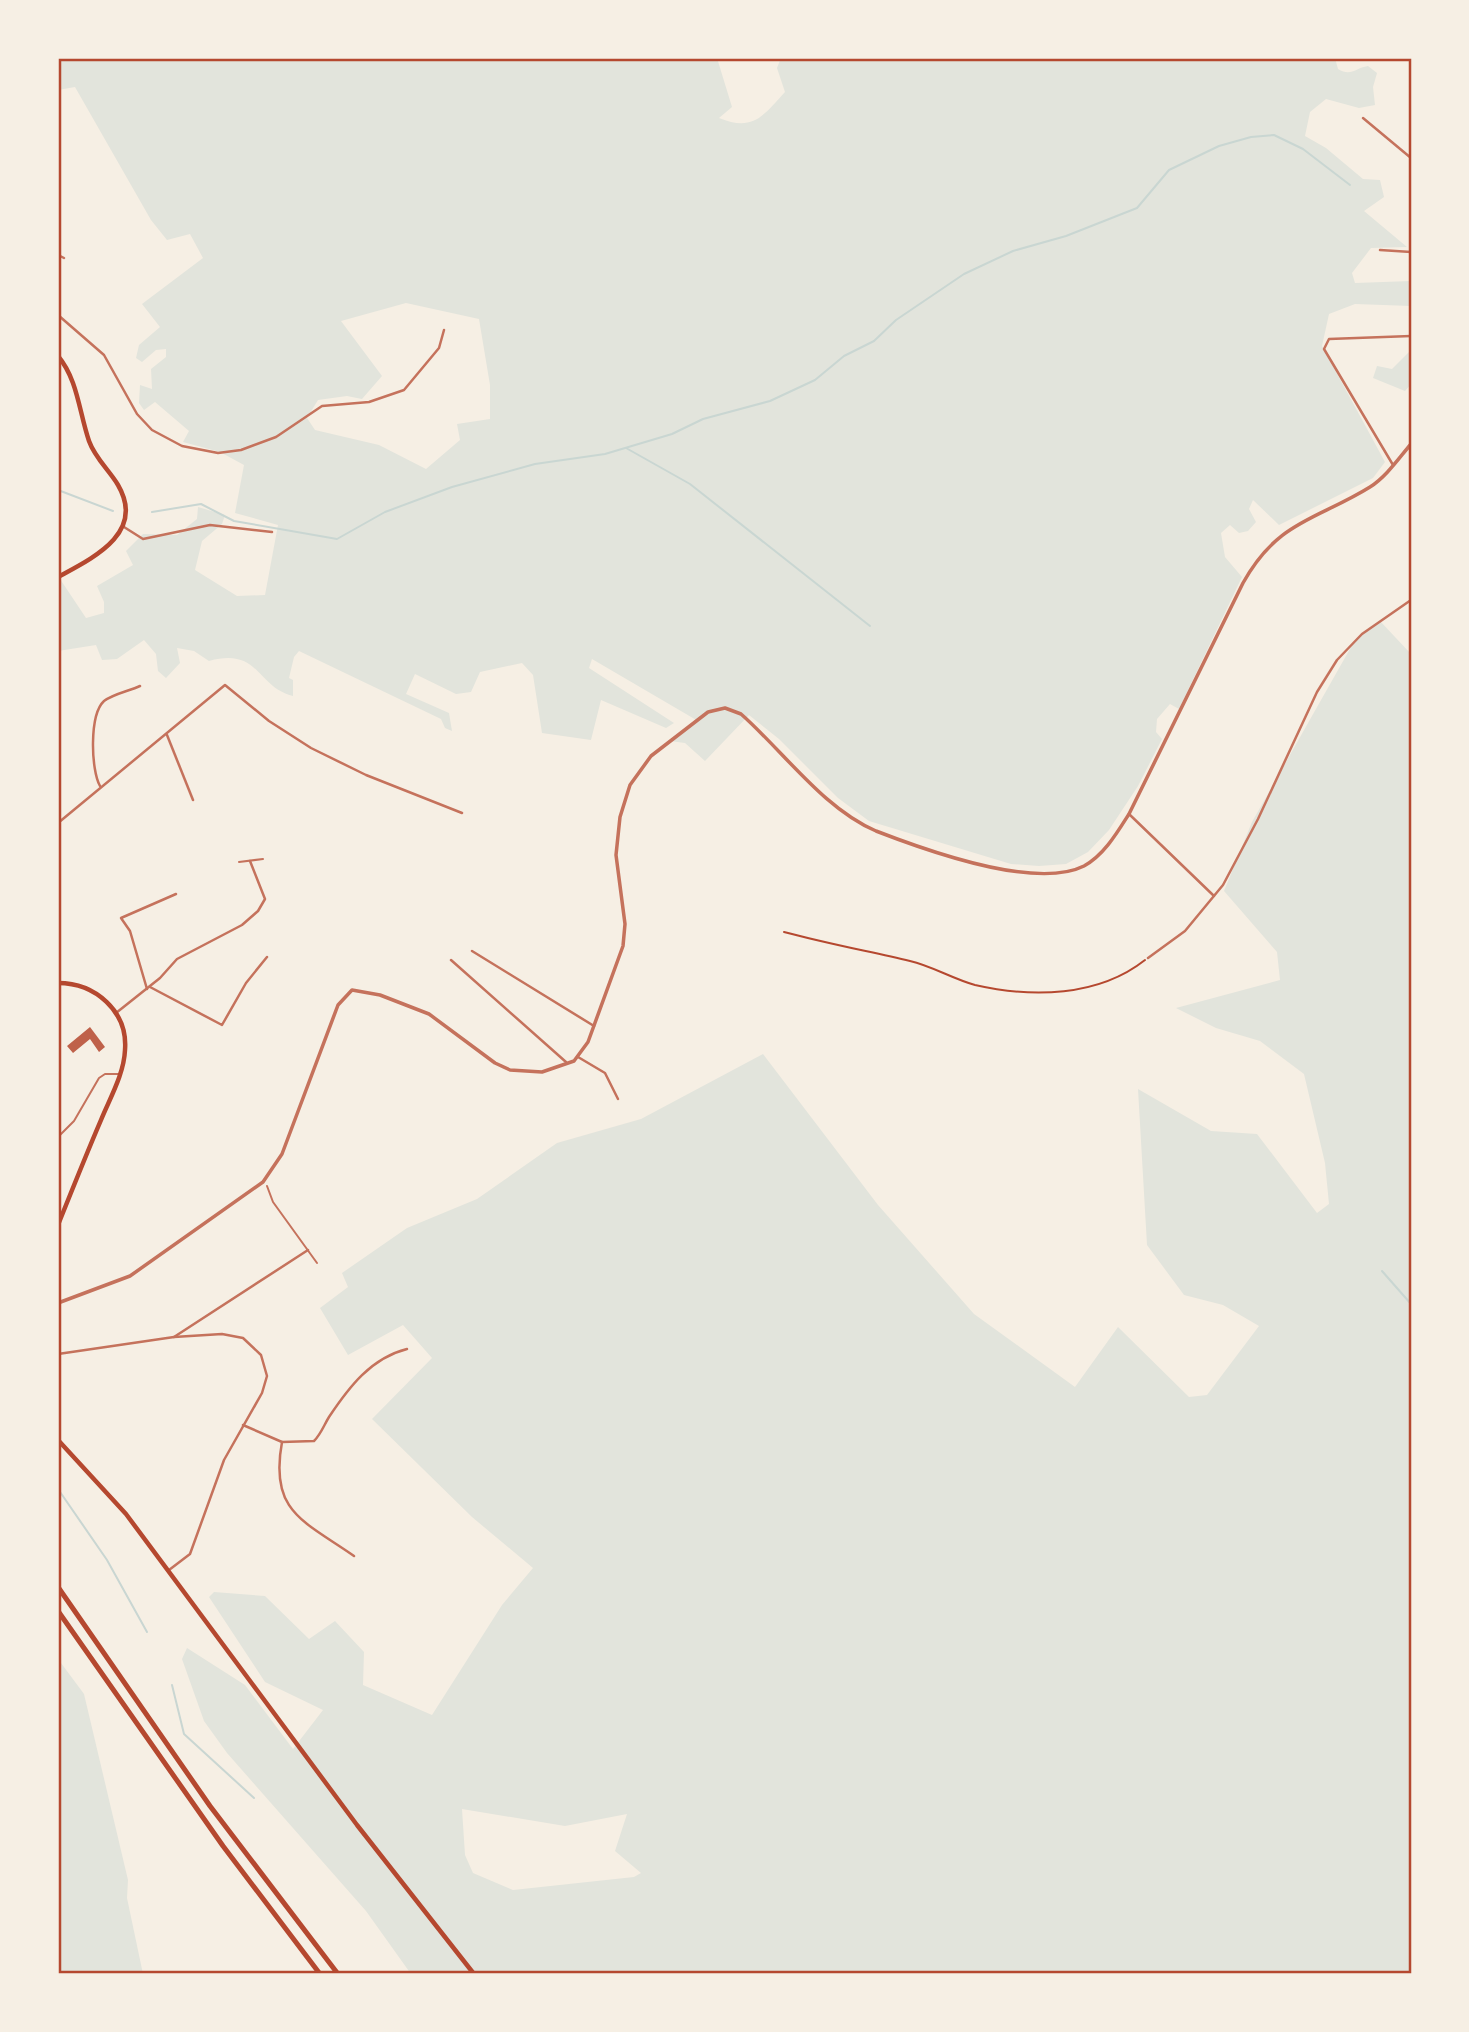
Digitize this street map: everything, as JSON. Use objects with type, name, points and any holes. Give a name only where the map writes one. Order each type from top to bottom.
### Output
[{"type":"highway","points":[[58,1587],[210,1807],[338,1974]]},
{"type":"highway","points":[[58,1611],[215,1835],[320,1974]]},
{"type":"main road","points":[[58,356],[72,377],[93,449],[123,495],[127,508],[124,527],[107,548],[58,577]]},
{"type":"main road","points":[[58,982],[77,984],[92,990],[116,1013],[126,1047],[120,1074],[58,1224]]},
{"type":"main road","points":[[58,1440],[108,1492],[395,1875],[474,1974]]},
{"type":"street","points":[[1363,118],[1411,158]]},
{"type":"street","points":[[58,167],[59,162]]},
{"type":"street","points":[[1380,250],[1411,252]]},
{"type":"street","points":[[58,255],[64,258]]},
{"type":"street","points":[[58,315],[104,355],[137,414],[152,430],[182,446],[218,453],[232,453],[276,437],[322,406],[369,402],[404,390],[439,348],[444,330]]},
{"type":"street","points":[[1392,465],[1324,349],[1329,339],[1411,336]]},
{"type":"street","points":[[58,1303],[130,1276],[262,1182],[282,1154],[338,1004],[352,990],[369,992],[429,1014],[506,1068],[538,1073],[568,1064],[578,1057],[594,1026],[625,938],[625,917],[616,864],[620,817],[627,791],[651,756],[710,711],[729,708],[741,714],[832,803],[862,825],[1000,870],[1048,874],[1080,867],[1103,850],[1129,814],[1250,572],[1290,529],[1369,488],[1411,444]]},
{"type":"street","points":[[124,527],[143,539],[210,526],[272,533]]},
{"type":"street","points":[[1148,958],[1185,931],[1214,897],[1258,819],[1329,671],[1362,634],[1411,600]]},
{"type":"street","points":[[58,823],[100,786],[167,735],[222,686],[228,685],[269,721],[310,748],[366,775],[461,813]]},
{"type":"street","points":[[100,786],[94,770],[93,754],[96,719],[101,706],[105,701],[140,686]]},
{"type":"street","points":[[167,735],[193,800]]},
{"type":"street","points":[[1129,814],[1214,897]]},
{"type":"street","points":[[116,1013],[148,988],[177,959],[242,925],[258,911],[265,899],[250,861]]},
{"type":"street","points":[[176,894],[121,918],[130,931],[148,988],[222,1024],[267,957]]},
{"type":"street","points":[[472,951],[594,1026]]},
{"type":"street","points":[[451,960],[568,1064]]},
{"type":"street","points":[[578,1057],[606,1073],[618,1099]]},
{"type":"street","points":[[174,1337],[222,1303],[308,1250]]},
{"type":"street","points":[[58,1354],[174,1337],[234,1335],[246,1340],[261,1355],[267,1371],[265,1384],[223,1460],[190,1554],[168,1570]]},
{"type":"street","points":[[242,1424],[282,1442],[314,1441],[329,1417],[370,1366],[388,1354],[407,1349]]},
{"type":"street","points":[[282,1442],[278,1479],[284,1502],[306,1523],[354,1556]]},
{"type":"lane","points":[[239,862],[263,859]]},
{"type":"lane","points":[[60,1135],[72,1125],[99,1077],[108,1073],[120,1074]]},
{"type":"lane","points":[[267,1186],[273,1202],[317,1263]]},
{"type":"path","points":[[783,932],[912,961],[975,985],[1032,992],[1101,985],[1125,976],[1148,958]]},
{"type":"shaded area","points":[[58,58],[717,58],[732,107],[719,118],[741,123],[756,119],[785,92],[777,68],[781,58],[1335,58],[1338,69],[1346,72],[1368,66],[1377,73],[1373,87],[1375,105],[1359,108],[1326,99],[1310,112],[1305,136],[1326,148],[1363,179],[1380,180],[1384,197],[1364,211],[1407,247],[1371,248],[1352,273],[1355,283],[1411,281],[1411,306],[1355,304],[1329,314],[1322,346],[1385,462],[1373,478],[1279,525],[1253,500],[1249,509],[1256,522],[1248,531],[1239,533],[1230,525],[1221,533],[1225,557],[1242,577],[1179,709],[1170,704],[1157,719],[1156,732],[1162,739],[1138,786],[1109,830],[1088,852],[1066,864],[1011,864],[869,821],[838,798],[779,739],[749,715],[705,761],[685,743],[670,741],[698,721],[592,659],[589,668],[674,723],[666,728],[601,700],[591,740],[542,733],[533,675],[522,663],[480,672],[471,692],[456,694],[415,674],[406,694],[449,713],[452,731],[445,728],[441,719],[299,651],[294,657],[289,678],[293,680],[293,696],[271,685],[256,670],[238,659],[209,661],[194,651],[177,648],[180,663],[166,678],[158,671],[156,654],[144,640],[117,659],[102,660],[96,645],[58,651],[58,576],[86,618],[104,613],[104,602],[97,586],[133,565],[126,551],[143,534],[177,535],[197,519],[198,507],[225,515],[222,524],[202,541],[195,570],[237,596],[265,595],[278,525],[235,513],[244,465],[220,452],[183,442],[189,431],[155,402],[144,410],[139,403],[140,385],[152,389],[151,369],[166,357],[166,349],[156,350],[142,362],[136,358],[139,345],[160,327],[142,304],[203,258],[190,234],[167,240],[151,220],[75,87],[58,90]],"holes":[[[406,303],[479,319],[490,385],[490,419],[457,424],[460,440],[426,469],[379,445],[315,430],[307,418],[318,400],[347,396],[362,399],[382,376],[341,321]]]},
{"type":"shaded area","points":[[1411,350],[1411,384],[1405,391],[1373,378],[1377,366],[1392,369]]},
{"type":"shaded area","points":[[1380,621],[1411,654],[1411,1974],[411,1974],[366,1911],[227,1753],[204,1721],[182,1659],[187,1648],[245,1685],[293,1749],[323,1710],[265,1682],[209,1597],[214,1592],[265,1596],[309,1639],[335,1621],[364,1652],[363,1685],[432,1715],[502,1605],[533,1568],[472,1517],[372,1419],[432,1358],[403,1325],[348,1355],[320,1308],[348,1287],[342,1273],[407,1228],[477,1199],[557,1143],[641,1119],[763,1054],[878,1205],[974,1314],[1075,1387],[1118,1327],[1189,1397],[1207,1395],[1259,1326],[1223,1305],[1184,1295],[1147,1245],[1138,1089],[1211,1131],[1257,1134],[1317,1213],[1329,1204],[1325,1163],[1304,1074],[1260,1041],[1216,1028],[1176,1008],[1280,980],[1277,952],[1224,891],[1252,822],[1355,640]],"holes":[[[462,1809],[565,1826],[627,1814],[615,1851],[641,1873],[634,1877],[513,1890],[473,1873],[465,1855]]]},
{"type":"shaded area","points":[[58,1659],[84,1694],[128,1880],[127,1898],[143,1974],[58,1974]]},
{"type":"building","points":[[90,1027],[105,1047],[99,1052],[90,1039],[73,1053],[67,1046]]},
{"type":"waterway","points":[[152,512],[201,504],[234,521],[337,539],[385,512],[452,487],[535,464],[605,454],[672,434],[703,419],[770,401],[815,380],[844,356],[874,341],[896,320],[964,274],[1013,251],[1066,236],[1137,208],[1169,170],[1219,146],[1251,137],[1274,135],[1303,149],[1350,185]]},
{"type":"waterway","points":[[626,448],[690,484],[870,626]]},
{"type":"waterway","points":[[58,490],[113,511]]},
{"type":"waterway","points":[[1382,1271],[1411,1304]]},
{"type":"waterway","points":[[58,1489],[107,1560],[147,1632]]},
{"type":"waterway","points":[[172,1685],[184,1734],[254,1798]]}]
